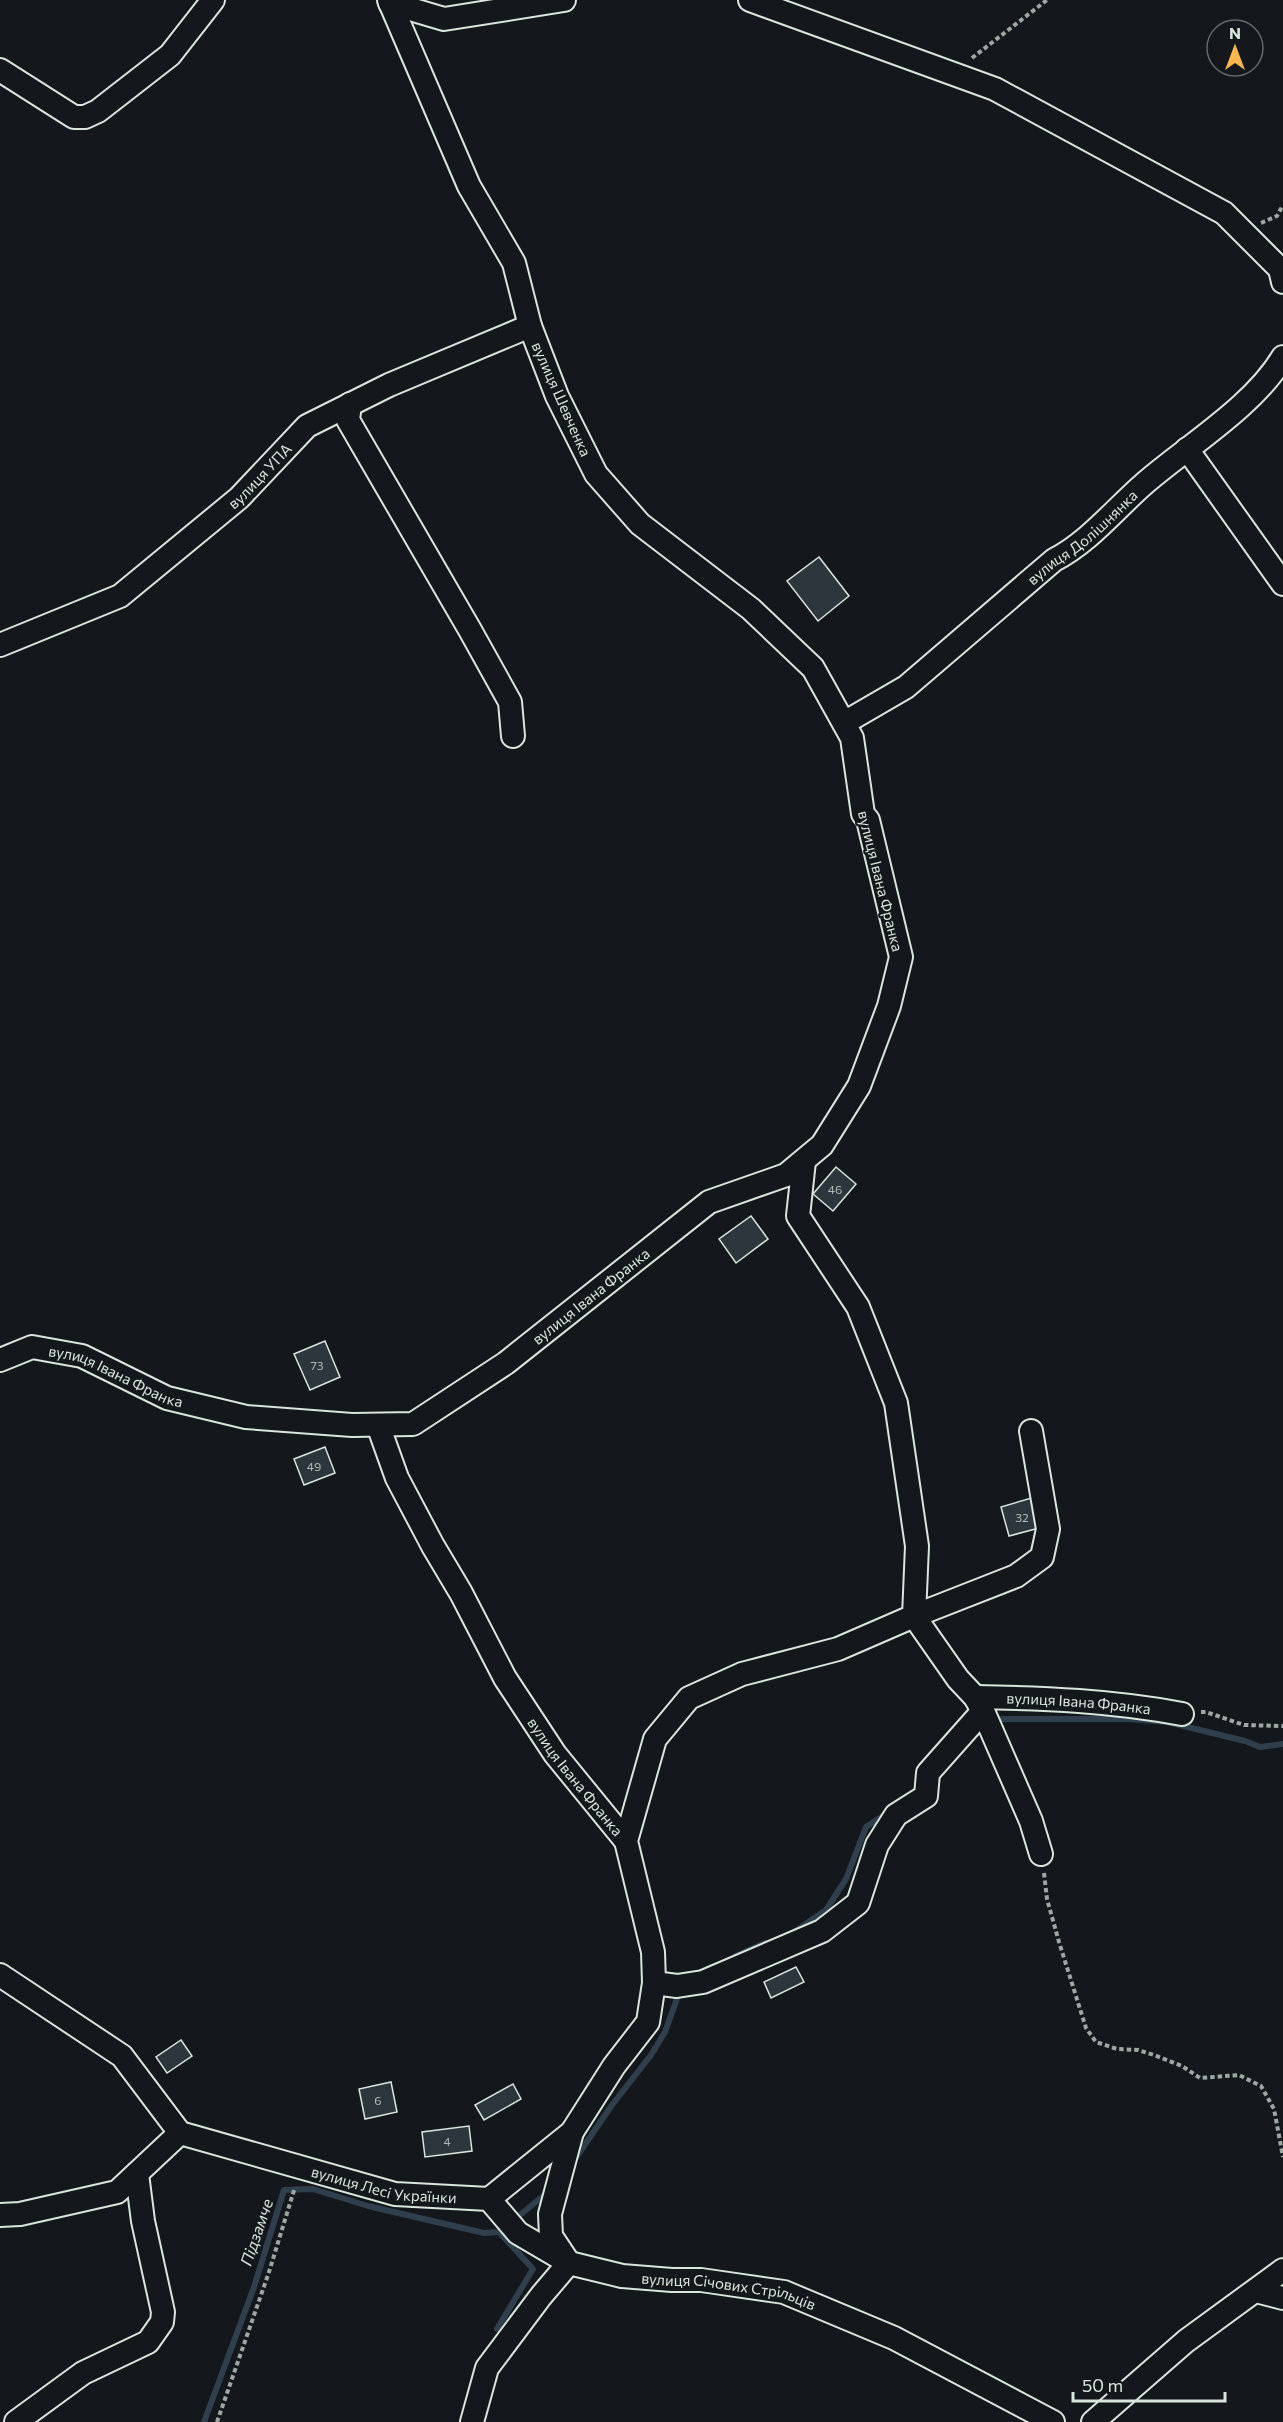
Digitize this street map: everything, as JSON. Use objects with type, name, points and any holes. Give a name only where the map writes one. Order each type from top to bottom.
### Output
[{"type":"street","points":[[0,70],[74,117],[85,117],[98,111],[170,56],[213,0]]},
{"type":"street","points":[[390,1],[444,19],[564,0]]},
{"type":"street","points":[[750,0],[995,89],[1224,213],[1280,269],[1283,282]]},
{"type":"street","name":"вулиця Шевченка","points":[[390,1],[469,186],[514,263],[530,326],[557,396],[596,474],[640,524],[751,609],[813,668],[843,723]]},
{"type":"street","name":"вулиця УПА","points":[[0,645],[120,596],[239,498],[307,426],[389,384],[530,326]]},
{"type":"street","name":"вулиця Долішнянка","points":[[843,723],[906,687],[1054,560],[1070,552],[1144,483],[1270,378],[1283,357]]},
{"type":"street","points":[[350,404],[348,420],[510,702],[513,736]]},
{"type":"street","points":[[1187,449],[1283,584]]},
{"type":"street","name":"вулиця Івана Франка","points":[[0,1360],[32,1347],[82,1356],[167,1398],[246,1417],[352,1425],[413,1424],[506,1363],[709,1202],[786,1175],[822,1144],[859,1086],[889,1006],[901,957],[868,820],[863,814],[852,738],[843,723]]},
{"type":"street","points":[[804,1161],[798,1216],[858,1307],[896,1403],[917,1546],[914,1617],[958,1679],[979,1704],[1031,1821],[1041,1854]]},
{"type":"street","name":"вулиця Івана Франка","points":[[378,1425],[397,1478],[505,1678],[555,1754],[626,1841],[653,1952],[654,1983],[648,2022],[614,2066],[572,2132],[550,2214],[551,2236],[569,2263]]},
{"type":"street","name":"вулиця Івана Франка","points":[[626,1841],[654,1739],[689,1698],[742,1674],[838,1649],[1016,1576],[1042,1557],[1048,1529],[1031,1431]]},
{"type":"street","name":"вулиця Івана Франка","points":[[979,1704],[1045,1699],[1150,1708],[1182,1714]]},
{"type":"street","points":[[654,1983],[677,1986],[703,1982],[822,1931],[858,1903],[877,1845],[896,1815],[926,1796],[928,1773],[979,1704]]},
{"type":"street","points":[[0,1975],[122,2056],[180,2133],[117,2192],[20,2214],[0,2215]]},
{"type":"street","points":[[472,2422],[487,2368],[569,2263],[518,2233],[496,2208],[572,2132]]},
{"type":"street","name":"вулиця Лесі Українки","points":[[180,2133],[395,2194],[496,2208]]},
{"type":"street","points":[[16,2422],[82,2373],[148,2342],[162,2322],[163,2313],[143,2221],[137,2174]]},
{"type":"street","name":"вулиця Січових Стрільців","points":[[569,2263],[622,2276],[701,2280],[784,2292],[894,2338],[1047,2419]]},
{"type":"street","points":[[1093,2422],[1186,2341],[1283,2270]]},
{"type":"street","points":[[1256,2291],[1283,2298]]},
{"type":"path","points":[[952,73],[1047,0]]},
{"type":"path","points":[[1182,1714],[1206,1712],[1244,1725],[1283,1726]]},
{"type":"path","points":[[1041,1854],[1047,1899],[1090,2035],[1096,2042],[1106,2046],[1138,2050],[1173,2062],[1200,2078],[1239,2075],[1261,2086],[1274,2109],[1283,2157]]},
{"type":"path","points":[[217,2422],[269,2272],[301,2167]]},
{"type":"building","points":[[819,557],[849,596],[818,621],[787,581]]},
{"type":"building","points":[[836,1167],[856,1184],[833,1211],[813,1194]]},
{"type":"building","points":[[751,1216],[768,1239],[736,1263],[719,1239]]},
{"type":"building","points":[[325,1341],[340,1377],[310,1390],[294,1354]]},
{"type":"building","points":[[325,1447],[335,1473],[304,1485],[294,1459]]},
{"type":"building","points":[[1035,1497],[1043,1527],[1009,1536],[1001,1507]]},
{"type":"building","points":[[796,1967],[804,1982],[771,1998],[764,1982]]},
{"type":"building","points":[[181,2040],[192,2056],[167,2073],[156,2057]]},
{"type":"building","points":[[391,2082],[397,2112],[365,2119],[359,2089]]},
{"type":"building","points":[[513,2084],[521,2099],[484,2120],[475,2105]]},
{"type":"building","points":[[469,2126],[472,2151],[425,2157],[422,2132]]},
{"type":"waterway","points":[[997,1719],[1128,1719],[1167,1722],[1245,1741],[1260,1747],[1283,1744]]},
{"type":"waterway","points":[[794,1932],[826,1910],[846,1879],[866,1827],[886,1814]]},
{"type":"waterway","points":[[736,1956],[765,1943]]},
{"type":"waterway","points":[[573,2162],[612,2105],[651,2055],[665,2032],[678,1996]]},
{"type":"waterway","name":"Підзамче","points":[[204,2422],[254,2287],[284,2190],[313,2189],[368,2206],[484,2233],[499,2232]]},
{"type":"waterway","points":[[514,2220],[548,2192]]},
{"type":"waterway","points":[[497,2329],[533,2269],[499,2232],[501,2230]]}]
